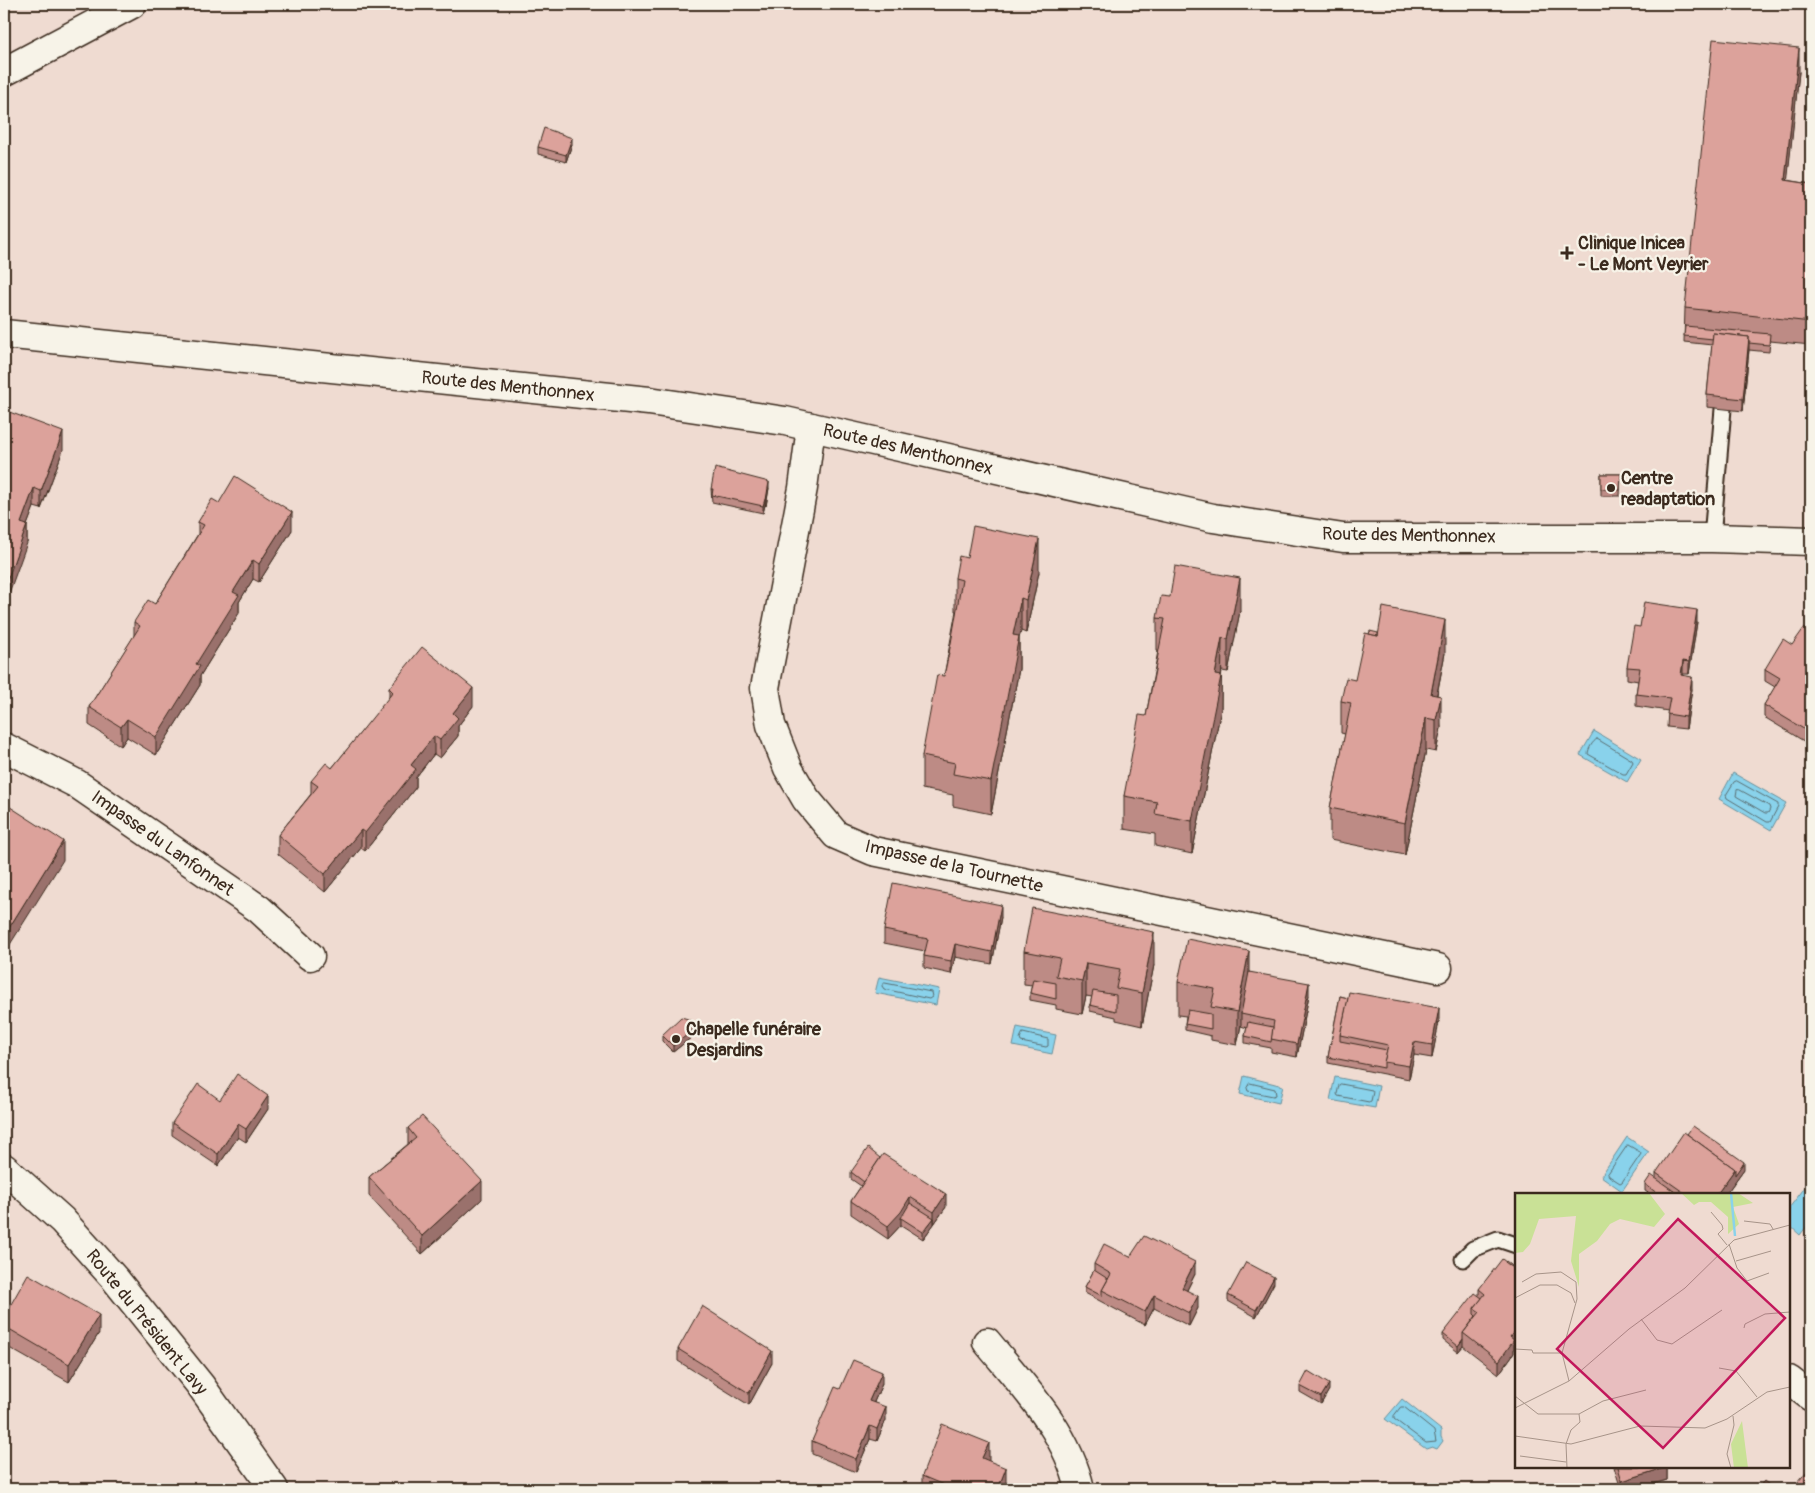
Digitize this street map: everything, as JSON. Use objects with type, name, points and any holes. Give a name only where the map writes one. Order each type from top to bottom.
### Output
[{"type":"street","points":[[5,69],[132,4]]},
{"type":"street","name":"Route des Menthonnex","points":[[4,334],[649,401],[785,421],[1213,518],[1343,538],[1712,538],[1811,540]]},
{"type":"street","name":"Impasse de la Tournette","points":[[811,427],[803,488],[765,688],[771,725],[788,768],[806,800],[836,834],[873,850],[1438,968]]},
{"type":"street","name":"Impasse du Lanfonnet","points":[[4,747],[77,784],[258,909],[310,956]]},
{"type":"street","name":"Route du Président Lavy","points":[[4,1168],[62,1220],[115,1279],[201,1386],[274,1489]]},
{"type":"street","points":[[987,1342],[1047,1416],[1075,1468],[1080,1489]]},
{"type":"street","points":[[1790,1381],[1811,1397]]},
{"type":"lane","points":[[1712,538],[1723,409]]},
{"type":"lane","points":[[1463,1259],[1473,1250],[1498,1239],[1515,1245]]},
{"type":"water","points":[[1594,731],[1641,759],[1627,782],[1580,755]]},
{"type":"water","points":[[1733,773],[1786,803],[1771,830],[1719,799]]},
{"type":"water","points":[[879,977],[939,989],[936,1005],[875,993]]},
{"type":"water","points":[[1017,1027],[1056,1035],[1052,1054],[1013,1046]]},
{"type":"water","points":[[1244,1076],[1283,1086],[1279,1103],[1240,1094]]},
{"type":"water","points":[[1335,1077],[1379,1086],[1375,1108],[1330,1100]]},
{"type":"water","points":[[1627,1137],[1649,1152],[1622,1191],[1601,1176]]},
{"type":"water","points":[[1810,1181],[1811,1221],[1800,1235],[1790,1226],[1790,1207]]},
{"type":"water","points":[[1402,1399],[1441,1430],[1443,1441],[1437,1449],[1432,1447],[1426,1449],[1385,1419]]},
{"type":"building","points":[[1713,39],[1799,48],[1785,180],[1811,184],[1811,322],[1685,308]]},
{"type":"building","points":[[544,128],[572,138],[566,155],[538,147]]},
{"type":"building","points":[[1685,326],[1770,334],[1769,345],[1749,343],[1749,337],[1713,333],[1713,339],[1684,336]]},
{"type":"building","points":[[1713,333],[1749,337],[1743,399],[1707,395]]},
{"type":"building","points":[[4,410],[63,432],[41,491],[34,488],[21,523],[27,525],[4,589]]},
{"type":"building","points":[[715,468],[769,482],[763,506],[712,495],[713,489],[711,489]]},
{"type":"building","points":[[1601,474],[1621,474],[1620,490],[1601,489]]},
{"type":"building","points":[[235,476],[292,512],[259,564],[253,560],[233,592],[239,595],[196,664],[200,666],[156,737],[127,719],[121,727],[89,707],[140,626],[134,622],[148,600],[155,604],[204,525],[198,522],[212,499],[219,503]]},
{"type":"building","points":[[973,526],[1039,539],[1026,600],[1021,598],[1013,635],[1019,636],[991,781],[953,774],[955,763],[922,756],[937,675],[944,676],[951,643],[962,580],[955,578],[959,556],[967,558]]},
{"type":"building","points":[[1175,566],[1240,578],[1228,639],[1222,638],[1215,675],[1221,676],[1192,821],[1155,814],[1157,802],[1124,796],[1139,715],[1146,716],[1165,619],[1157,618],[1161,596],[1170,597]]},
{"type":"building","points":[[1644,602],[1697,610],[1689,662],[1683,661],[1681,675],[1692,677],[1686,717],[1667,714],[1670,698],[1636,694],[1640,668],[1627,667],[1634,626],[1640,627]]},
{"type":"building","points":[[1383,607],[1445,620],[1431,694],[1441,696],[1436,720],[1426,718],[1405,823],[1330,808],[1351,703],[1341,701],[1346,678],[1355,680],[1365,633],[1378,636]]},
{"type":"building","points":[[1804,628],[1811,633],[1811,724],[1807,731],[1764,705],[1780,678],[1765,669],[1783,639],[1792,645]]},
{"type":"building","points":[[1370,631],[1378,633],[1378,636],[1369,634]]},
{"type":"building","points":[[422,647],[473,688],[453,713],[458,718],[440,740],[434,736],[411,765],[416,769],[365,833],[361,830],[325,874],[278,835],[318,786],[311,781],[326,763],[332,768],[393,692],[389,688]]},
{"type":"building","points":[[4,803],[63,841],[4,936]]},
{"type":"building","points":[[893,883],[1001,905],[992,952],[955,944],[951,961],[924,956],[928,939],[884,930]]},
{"type":"building","points":[[1032,908],[1154,932],[1142,993],[1116,988],[1120,969],[1086,963],[1082,981],[1056,976],[1060,958],[1024,951]]},
{"type":"building","points":[[1187,939],[1249,951],[1237,1012],[1211,1007],[1215,989],[1178,982]]},
{"type":"building","points":[[1249,972],[1309,983],[1297,1044],[1271,1039],[1274,1021],[1241,1014]]},
{"type":"building","points":[[1033,979],[1056,983],[1056,999],[1030,993]]},
{"type":"building","points":[[1093,991],[1116,995],[1116,1011],[1090,1005]]},
{"type":"building","points":[[1349,992],[1439,1008],[1432,1045],[1414,1042],[1409,1066],[1384,1062],[1388,1045],[1340,1035]]},
{"type":"building","points":[[1340,996],[1348,998],[1340,1041],[1387,1050],[1384,1068],[1328,1057]]},
{"type":"building","points":[[1188,1010],[1211,1014],[1211,1029],[1185,1024]]},
{"type":"building","name":"Chapelle funéraire Desjardins","points":[[681,1017],[693,1023],[692,1031],[673,1046],[662,1035]]},
{"type":"building","points":[[1248,1022],[1273,1027],[1271,1042],[1245,1036]]},
{"type":"building","points":[[237,1074],[268,1096],[246,1129],[238,1124],[218,1154],[172,1123],[198,1084],[220,1100]]},
{"type":"building","points":[[422,1116],[482,1181],[422,1236],[369,1177],[416,1138],[408,1128]]},
{"type":"building","points":[[1693,1126],[1744,1162],[1735,1175],[1735,1169],[1687,1134]]},
{"type":"building","points":[[1684,1132],[1735,1169],[1718,1193],[1685,1193],[1656,1173]]},
{"type":"building","points":[[868,1148],[880,1158],[864,1182],[851,1172]]},
{"type":"building","points":[[883,1154],[946,1194],[934,1212],[910,1197],[901,1212],[888,1226],[851,1201]]},
{"type":"building","points":[[1651,1175],[1677,1193],[1657,1193],[1645,1184]]},
{"type":"building","points":[[910,1203],[934,1218],[923,1232],[901,1218]]},
{"type":"building","points":[[1144,1236],[1195,1262],[1182,1288],[1198,1296],[1189,1313],[1154,1295],[1145,1312],[1102,1290],[1111,1274],[1094,1264],[1104,1244],[1130,1257]]},
{"type":"building","points":[[1502,1259],[1515,1269],[1515,1330],[1510,1337],[1514,1340],[1499,1361],[1463,1333],[1480,1312],[1474,1308],[1485,1294],[1479,1289]]},
{"type":"building","points":[[1246,1262],[1274,1277],[1256,1310],[1228,1295]]},
{"type":"building","points":[[1094,1270],[1108,1279],[1102,1290],[1102,1296],[1085,1287]]},
{"type":"building","points":[[28,1274],[99,1315],[69,1364],[4,1326],[4,1302],[10,1306]]},
{"type":"building","points":[[1475,1293],[1482,1298],[1474,1308],[1476,1316],[1463,1333],[1463,1339],[1458,1346],[1443,1334]]},
{"type":"building","points":[[702,1306],[772,1351],[749,1393],[678,1349]]},
{"type":"building","points":[[853,1360],[882,1372],[869,1401],[886,1407],[877,1429],[870,1426],[856,1459],[812,1441],[835,1387],[840,1389]]},
{"type":"building","points":[[1308,1371],[1329,1384],[1321,1397],[1300,1386]]},
{"type":"building","points":[[942,1424],[989,1443],[982,1458],[1006,1468],[998,1489],[953,1489],[922,1476]]},
{"type":"building","points":[[1618,1468],[1664,1468],[1622,1481]]},
{"type":"building","points":[[1808,1470],[1811,1473],[1811,1489],[1792,1489]]},
{"type":"building","points":[[1764,1481],[1774,1489],[1757,1489]]},
{"type":"place","name":"Clinique Inicea - Le Mont Veyrier","points":[[1567,253]]},
{"type":"place","name":"Centre readaptation","points":[[1611,488]]},
{"type":"place","name":"Chapelle funéraire Desjardins","points":[[676,1039]]}]
